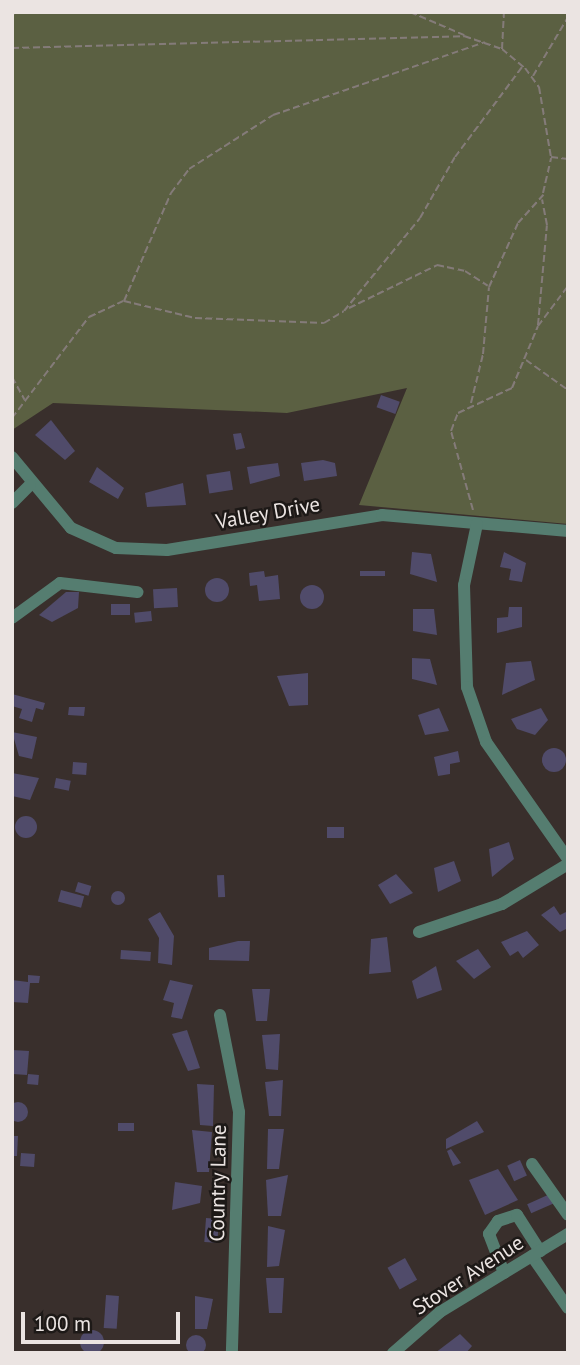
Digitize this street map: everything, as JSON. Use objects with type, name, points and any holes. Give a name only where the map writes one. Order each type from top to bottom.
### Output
[{"type":"street","name":"Valley Drive","points":[[12,457],[30,485],[71,528],[116,548],[167,550],[382,515],[568,531]]},
{"type":"street","points":[[12,503],[30,485]]},
{"type":"street","points":[[419,932],[502,904],[568,862],[486,742],[467,687],[464,585],[477,524]]},
{"type":"street","points":[[12,618],[60,583],[137,592]]},
{"type":"street","name":"Country Lane","points":[[220,1015],[239,1112],[232,1353]]},
{"type":"street","points":[[532,1164],[568,1214]]},
{"type":"street","points":[[504,1273],[489,1234],[498,1221],[517,1215],[568,1308]]},
{"type":"street","name":"Stover Avenue","points":[[393,1353],[440,1312],[568,1234]]},
{"type":"path","points":[[12,15],[16,12]]},
{"type":"path","points":[[410,12],[464,36],[502,49],[523,66],[539,87],[551,157],[543,195],[538,326]]},
{"type":"path","points":[[502,49],[504,12]]},
{"type":"path","points":[[532,77],[568,17]]},
{"type":"path","points":[[12,48],[464,36]]},
{"type":"path","points":[[124,301],[171,193],[189,169],[273,115],[485,43]]},
{"type":"path","points":[[346,309],[420,218],[455,157],[523,66]]},
{"type":"path","points":[[551,157],[568,159]]},
{"type":"path","points":[[470,404],[483,354],[489,287],[518,223],[543,195]]},
{"type":"path","points":[[12,418],[89,317],[124,301],[195,318],[324,323],[346,309],[437,265],[465,271],[489,287]]},
{"type":"path","points":[[477,524],[451,431],[457,413],[470,404],[512,387],[538,326],[568,286]]},
{"type":"path","points":[[525,360],[568,390]]},
{"type":"path","points":[[12,377],[26,402]]},
{"type":"green space","points":[[12,12],[568,12],[568,524],[359,505],[407,388],[287,413],[53,403],[12,430]]},
{"type":"building","points":[[381,395],[400,402],[395,414],[377,407]]},
{"type":"building","points":[[51,420],[75,451],[65,460],[35,435]]},
{"type":"building","points":[[241,433],[245,448],[236,450],[233,434]]},
{"type":"building","points":[[323,460],[335,463],[337,476],[304,481],[301,463]]},
{"type":"building","points":[[278,463],[280,476],[250,484],[247,467]]},
{"type":"building","points":[[97,467],[124,488],[118,499],[89,482]]},
{"type":"building","points":[[230,471],[233,490],[209,494],[206,475]]},
{"type":"building","points":[[183,483],[186,505],[147,507],[145,493]]},
{"type":"building","points":[[412,552],[431,554],[437,582],[410,574]]},
{"type":"building","points":[[504,552],[526,563],[522,582],[509,580],[511,569],[500,567]]},
{"type":"building","points":[[264,571],[265,577],[278,575],[280,599],[259,601],[257,585],[250,586],[249,573]]},
{"type":"building","points":[[360,571],[385,571],[385,576],[360,576]]},
{"type":"building","points":[[217,578],[228,585],[229,590],[222,601],[217,602],[206,595],[205,590],[212,579]]},
{"type":"building","points":[[312,585],[321,588],[324,597],[321,606],[312,609],[303,606],[300,597],[303,588]]},
{"type":"building","points":[[177,588],[178,607],[154,608],[153,589]]},
{"type":"building","points":[[66,592],[79,592],[78,608],[52,622],[39,615]]},
{"type":"building","points":[[111,604],[130,604],[130,615],[111,615]]},
{"type":"building","points":[[509,607],[522,607],[522,627],[497,633],[497,618],[508,617]]},
{"type":"building","points":[[413,609],[434,609],[437,635],[413,631]]},
{"type":"building","points":[[151,611],[152,621],[135,623],[134,613]]},
{"type":"building","points":[[412,658],[430,659],[437,685],[412,679]]},
{"type":"building","points":[[531,661],[535,680],[502,695],[506,663]]},
{"type":"building","points":[[308,673],[308,705],[289,706],[277,676]]},
{"type":"building","points":[[12,694],[45,703],[43,710],[36,708],[32,722],[19,718],[22,709],[12,706]]},
{"type":"building","points":[[69,707],[85,707],[84,716],[68,715]]},
{"type":"building","points":[[439,708],[449,731],[425,735],[418,715]]},
{"type":"building","points":[[541,708],[548,720],[535,735],[517,729],[511,719]]},
{"type":"building","points":[[12,732],[37,737],[32,759],[19,756]]},
{"type":"building","points":[[554,748],[563,751],[566,760],[563,769],[554,772],[545,769],[542,760],[545,751]]},
{"type":"building","points":[[458,751],[460,762],[450,764],[450,774],[438,776],[434,757]]},
{"type":"building","points":[[73,762],[87,763],[86,775],[72,774]]},
{"type":"building","points":[[12,773],[39,778],[30,800],[12,796]]},
{"type":"building","points":[[56,778],[71,781],[69,791],[54,788]]},
{"type":"building","points":[[26,816],[34,819],[37,827],[34,835],[26,838],[18,835],[15,827],[18,819]]},
{"type":"building","points":[[327,827],[344,827],[344,838],[327,838]]},
{"type":"building","points":[[509,842],[514,859],[492,877],[489,849]]},
{"type":"building","points":[[454,861],[461,881],[438,892],[434,868]]},
{"type":"building","points":[[396,874],[413,893],[390,904],[378,885]]},
{"type":"building","points":[[217,875],[224,875],[225,897],[218,897]]},
{"type":"building","points":[[78,882],[91,886],[88,896],[75,892]]},
{"type":"building","points":[[61,890],[84,896],[81,908],[58,902]]},
{"type":"building","points":[[118,891],[123,893],[123,903],[118,905],[113,903],[111,898],[113,893]]},
{"type":"building","points":[[554,906],[560,915],[568,911],[568,928],[560,932],[541,915]]},
{"type":"building","points":[[160,912],[174,936],[172,965],[158,963],[159,938],[148,919]]},
{"type":"building","points":[[527,931],[539,945],[523,958],[518,951],[510,956],[501,942]]},
{"type":"building","points":[[387,937],[391,972],[369,974],[371,939]]},
{"type":"building","points":[[250,941],[249,961],[209,960],[209,948]]},
{"type":"building","points":[[478,949],[491,967],[474,979],[456,961]]},
{"type":"building","points":[[121,950],[151,952],[150,961],[120,959]]},
{"type":"building","points":[[436,966],[442,990],[417,999],[412,981]]},
{"type":"building","points":[[28,975],[40,976],[39,983],[30,983],[28,1003],[12,1002],[12,980],[28,982]]},
{"type":"building","points":[[170,980],[193,985],[182,1019],[171,1017],[174,1003],[163,1000]]},
{"type":"building","points":[[252,989],[270,989],[267,1021],[256,1021]]},
{"type":"building","points":[[187,1030],[200,1068],[188,1071],[172,1034]]},
{"type":"building","points":[[280,1034],[278,1070],[266,1069],[262,1035]]},
{"type":"building","points":[[12,1050],[29,1051],[27,1075],[13,1074]]},
{"type":"building","points":[[28,1074],[39,1075],[38,1085],[27,1084]]},
{"type":"building","points":[[283,1080],[281,1116],[269,1116],[265,1082]]},
{"type":"building","points":[[197,1084],[214,1085],[213,1126],[200,1125]]},
{"type":"building","points":[[18,1102],[25,1105],[28,1112],[25,1119],[18,1122],[11,1119],[8,1112],[11,1105]]},
{"type":"building","points":[[477,1121],[484,1132],[446,1149],[446,1139]]},
{"type":"building","points":[[118,1123],[134,1123],[134,1131],[118,1131]]},
{"type":"building","points":[[268,1129],[284,1129],[279,1169],[267,1169]]},
{"type":"building","points":[[192,1130],[212,1132],[209,1172],[197,1172]]},
{"type":"building","points":[[12,1136],[18,1136],[17,1156],[12,1156]]},
{"type":"building","points":[[451,1149],[461,1163],[453,1166],[447,1151]]},
{"type":"building","points":[[21,1153],[35,1154],[34,1167],[20,1166]]},
{"type":"building","points":[[520,1160],[527,1176],[514,1181],[507,1166]]},
{"type":"building","points":[[498,1169],[518,1200],[485,1215],[469,1180]]},
{"type":"building","points":[[288,1175],[281,1216],[268,1216],[266,1180]]},
{"type":"building","points":[[175,1182],[202,1186],[200,1203],[172,1210]]},
{"type":"building","points":[[550,1194],[554,1203],[531,1213],[527,1204]]},
{"type":"building","points":[[206,1218],[219,1219],[217,1243],[204,1242]]},
{"type":"building","points":[[268,1226],[285,1230],[279,1266],[267,1267]]},
{"type":"building","points":[[405,1258],[417,1280],[400,1290],[388,1268]]},
{"type":"building","points":[[266,1278],[284,1278],[282,1313],[269,1313]]},
{"type":"building","points":[[106,1295],[119,1296],[117,1329],[104,1328]]},
{"type":"building","points":[[195,1296],[213,1299],[207,1329],[195,1329]]},
{"type":"building","points":[[87,1330],[97,1330],[104,1337],[104,1347],[97,1354],[87,1354],[80,1347],[80,1337]]},
{"type":"building","points":[[460,1334],[472,1346],[466,1353],[435,1353]]},
{"type":"building","points":[[196,1335],[203,1338],[206,1345],[203,1352],[196,1355],[189,1352],[186,1345],[189,1338]]}]
